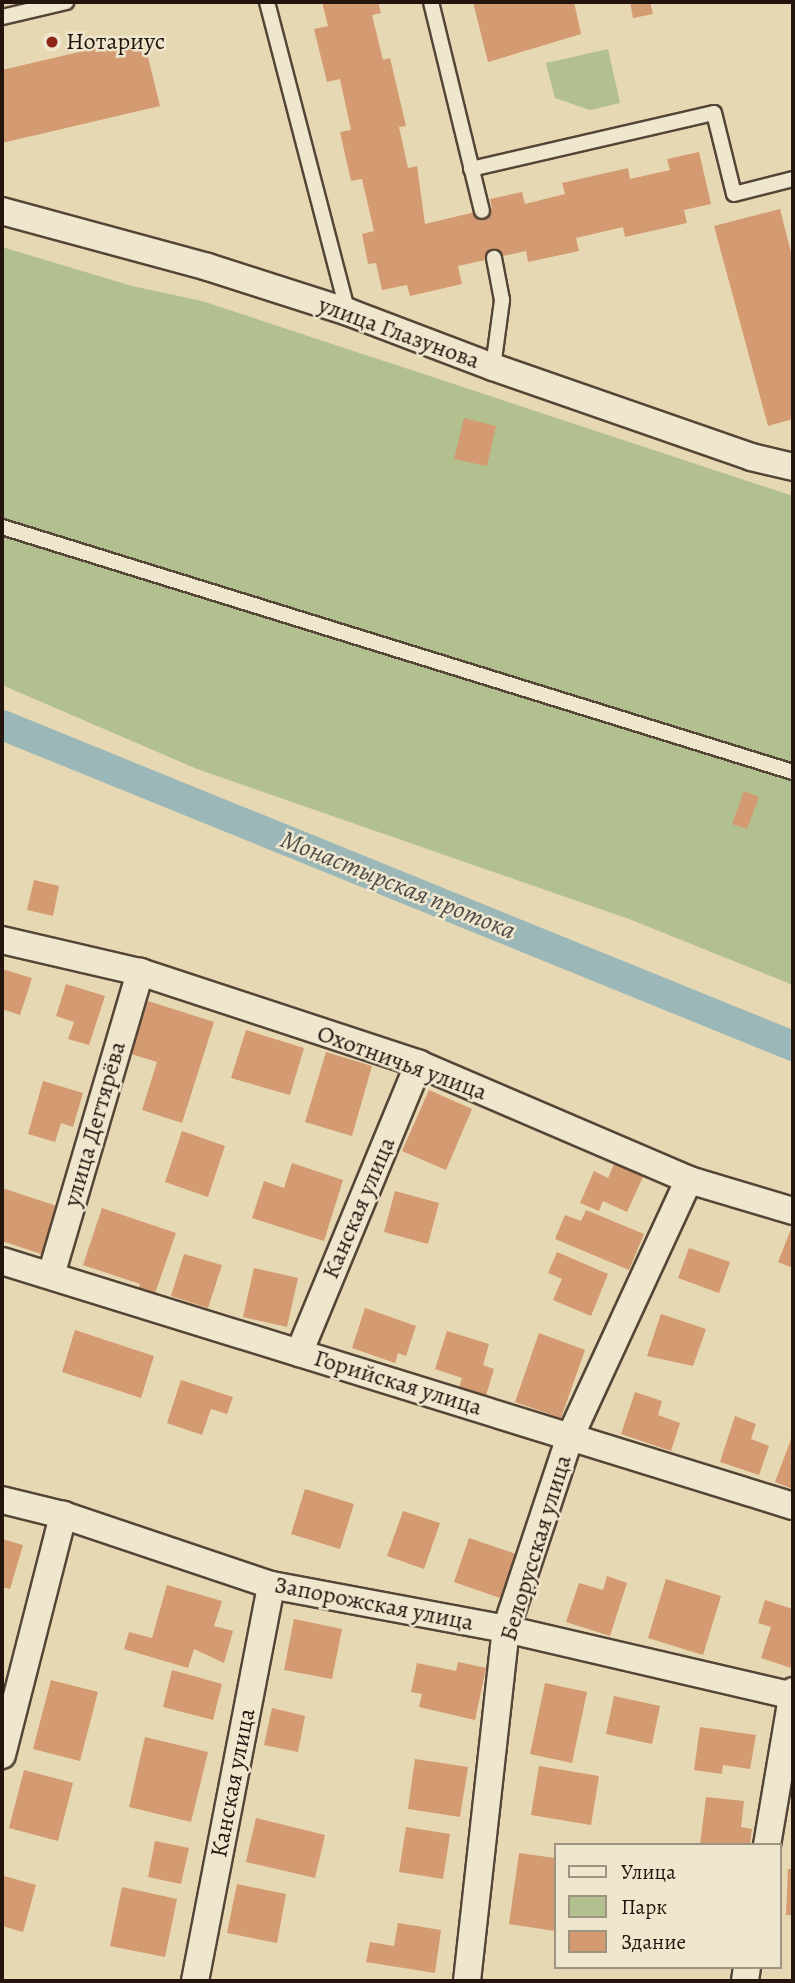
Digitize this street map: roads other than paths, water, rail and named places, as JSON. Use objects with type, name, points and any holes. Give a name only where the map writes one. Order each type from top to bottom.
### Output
[{"type":"street","name":"улица Глазунова","points":[[2,211],[208,267],[348,312],[493,368],[751,457],[793,467]]},
{"type":"street","name":"Охотничья улица","points":[[2,940],[140,972],[419,1064],[690,1181],[793,1211]]},
{"type":"street","name":"улица Дегтярёва","points":[[51,1275],[140,972]]},
{"type":"street","name":"Канская улица","points":[[299,1353],[419,1064]]},
{"type":"street","name":"Белорусская улица","points":[[467,1981],[506,1629],[570,1437],[690,1181]]},
{"type":"street","name":"Горийская улица","points":[[2,1261],[793,1506]]},
{"type":"street","name":"Запорожская улица","points":[[2,1500],[63,1515],[271,1586],[506,1629],[793,1694]]},
{"type":"street","points":[[2,1755],[63,1515]]},
{"type":"street","name":"Канская улица","points":[[195,1981],[271,1586]]},
{"type":"street","points":[[767,1843],[793,1694]]},
{"type":"lane","points":[[2,17],[66,2]]},
{"type":"lane","points":[[268,2],[348,312]]},
{"type":"lane","points":[[431,2],[482,211]]},
{"type":"lane","points":[[471,169],[714,113],[734,194],[792,184]]},
{"type":"lane","points":[[493,368],[502,300],[494,258]]},
{"type":"lane","points":[[2,527],[793,772]]},
{"type":"waterway","name":"Монастырская протока","points":[[2,725],[793,1046]]},
{"type":"place","name":"Нотариус","points":[[52,42]]}]
